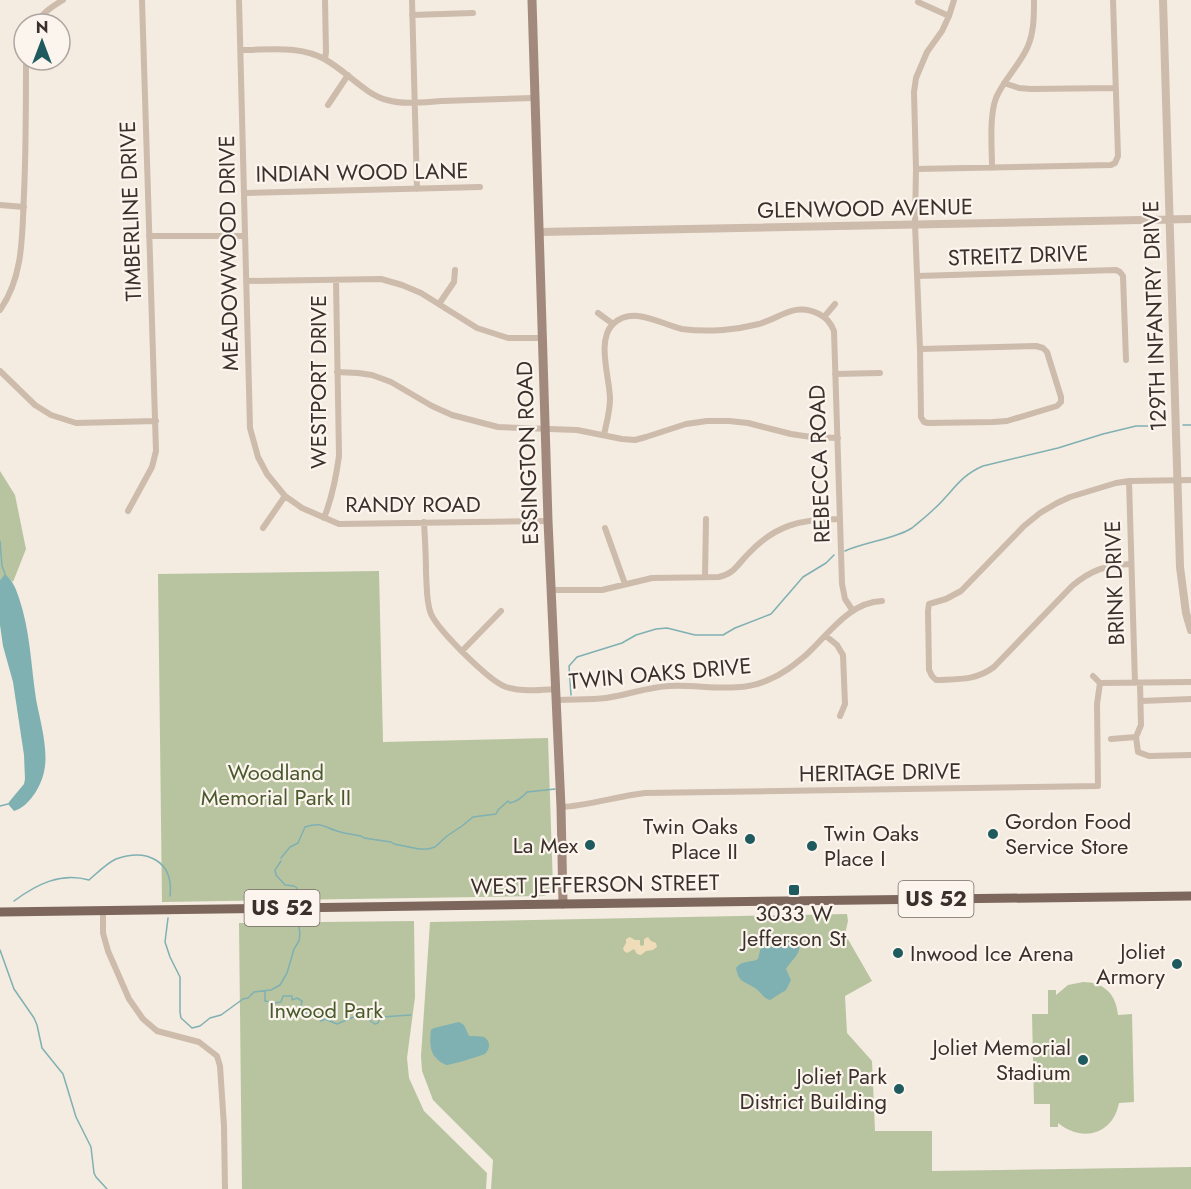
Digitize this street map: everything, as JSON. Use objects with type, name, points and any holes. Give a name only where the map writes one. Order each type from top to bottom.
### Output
[{"type":"main road","name":"ESSINGTON ROAD","points":[[532,0],[548,521],[563,904]]},
{"type":"main road","name":"WEST JEFFERSON STREET","points":[[0,912],[1191,896]]},
{"type":"street","points":[[46,12],[63,0]]},
{"type":"street","name":"TIMBERLINE DRIVE","points":[[128,511],[152,467],[156,451],[142,0]]},
{"type":"street","name":"MEADOWWOOD DRIVE","points":[[239,0],[250,428],[258,457],[271,479],[285,496]]},
{"type":"street","points":[[325,0],[325,59]]},
{"type":"street","points":[[412,0],[417,189]]},
{"type":"street","points":[[920,349],[1036,346],[1043,348],[1047,352],[1061,402],[1057,406],[993,422],[928,423],[924,422],[921,417],[915,224],[914,92],[916,78],[927,52],[942,32],[954,0]]},
{"type":"street","points":[[992,168],[993,114],[996,99],[1028,46],[1034,15],[1034,0]]},
{"type":"street","points":[[916,169],[1111,165],[1115,163],[1118,156],[1113,0]]},
{"type":"street","name":"129TH INFANTRY DRIVE","points":[[1163,0],[1180,567],[1186,613],[1191,630]]},
{"type":"street","points":[[918,2],[949,16]]},
{"type":"street","points":[[412,15],[473,13]]},
{"type":"street","points":[[241,50],[294,49],[325,59],[373,94],[394,102],[534,98]]},
{"type":"street","points":[[0,310],[14,283],[23,234],[26,72]]},
{"type":"street","points":[[328,105],[348,75]]},
{"type":"street","points":[[1004,83],[1031,89],[1115,88]]},
{"type":"street","name":"INDIAN WOOD LANE","points":[[244,193],[480,187]]},
{"type":"street","points":[[0,205],[24,207]]},
{"type":"street","name":"GLENWOOD AVENUE","points":[[540,232],[1191,219]]},
{"type":"street","points":[[149,236],[245,236]]},
{"type":"street","points":[[439,304],[454,282],[455,270]]},
{"type":"street","name":"STREITZ DRIVE","points":[[917,276],[1116,270],[1123,276],[1126,360]]},
{"type":"street","points":[[246,281],[381,279],[421,293],[477,328],[508,338],[543,338]]},
{"type":"street","name":"WESTPORT DRIVE","points":[[324,518],[336,480],[339,456],[336,280]]},
{"type":"street","points":[[604,435],[610,403],[610,386],[604,345],[607,332],[623,317],[634,315],[683,329],[704,331],[741,328],[761,323],[795,309],[813,311],[824,317],[835,304]]},
{"type":"street","points":[[598,313],[613,324]]},
{"type":"street","name":"REBECCA ROAD","points":[[824,317],[834,331],[842,584],[845,599],[853,610]]},
{"type":"street","points":[[0,371],[35,405],[51,415],[76,423],[156,421]]},
{"type":"street","points":[[338,372],[372,375],[391,382],[452,415],[498,427],[577,430],[635,440],[686,424],[729,421],[748,423],[791,434],[838,438]]},
{"type":"street","points":[[835,374],[880,373]]},
{"type":"street","points":[[1131,564],[1114,565],[1084,576],[986,673],[969,679],[936,680],[932,676],[929,670],[929,604],[961,591],[1024,526],[1040,513],[1070,497],[1116,483],[1191,480]]},
{"type":"street","name":"BRINK DRIVE","points":[[1129,481],[1131,564],[1141,725],[1136,737]]},
{"type":"street","points":[[263,528],[285,496]]},
{"type":"street","name":"RANDY ROAD","points":[[285,496],[302,508],[339,524],[548,521]]},
{"type":"street","points":[[705,577],[706,519]]},
{"type":"street","points":[[552,590],[602,590],[652,578],[719,577],[734,570],[761,541],[787,526],[815,519],[839,519]]},
{"type":"street","name":"TWIN OAKS DRIVE","points":[[424,522],[430,613],[447,637],[502,686],[527,690],[556,689]]},
{"type":"street","points":[[605,528],[625,584]]},
{"type":"street","name":"TWIN OAKS DRIVE","points":[[556,700],[606,698],[668,686],[724,688],[766,682],[788,670],[853,610],[875,601],[882,601]]},
{"type":"street","points":[[462,651],[501,611]]},
{"type":"street","points":[[826,636],[837,645],[843,655],[845,704],[840,716]]},
{"type":"street","points":[[1093,676],[1100,683],[1191,682]]},
{"type":"street","name":"HERITAGE DRIVE","points":[[561,807],[645,794],[1098,786],[1097,704],[1100,683]]},
{"type":"street","points":[[1140,701],[1191,699]]},
{"type":"street","points":[[1111,739],[1136,737],[1138,752],[1149,756],[1191,755]]},
{"type":"street","points":[[103,910],[103,933],[108,951],[129,999],[143,1018],[157,1030],[199,1042],[217,1056],[220,1066],[225,1126],[225,1189]]},
{"type":"green space","points":[[0,471],[15,495],[26,549],[13,582],[5,575],[0,580]]},
{"type":"green space","name":"Woodland Memorial Park II","points":[[379,571],[383,742],[548,738],[553,888],[550,893],[544,896],[162,902],[158,574]]},
{"type":"green space","points":[[847,914],[845,934],[872,981],[845,996],[847,1033],[872,1061],[875,1131],[932,1131],[932,1171],[1191,1167],[1191,1189],[491,1189],[493,1160],[433,1100],[422,1071],[421,1056],[430,922]]},
{"type":"green space","name":"Inwood Park","points":[[414,921],[415,997],[407,1058],[409,1078],[424,1111],[487,1173],[486,1189],[242,1189],[239,923]]},
{"type":"green space","name":"Joliet Memorial Stadium","points":[[1083,982],[1097,984],[1108,991],[1115,1001],[1118,1015],[1132,1014],[1134,1102],[1119,1103],[1116,1114],[1104,1128],[1087,1134],[1077,1133],[1058,1123],[1058,1127],[1050,1127],[1050,1104],[1034,1104],[1032,1014],[1048,1014],[1048,990],[1056,990],[1056,995],[1068,985]]},
{"type":"sand","points":[[630,937],[640,940],[642,946],[644,939],[648,937],[656,943],[657,947],[641,955],[637,954],[634,949],[627,953],[623,948],[626,939]]},
{"type":"water","points":[[5,574],[15,588],[26,622],[45,754],[44,772],[37,789],[25,805],[14,811],[8,804],[24,784],[25,779],[24,755],[13,682],[0,625],[0,580]]},
{"type":"water","points":[[777,935],[795,940],[799,951],[786,969],[791,980],[786,990],[770,1000],[740,979],[736,968],[741,964],[758,959],[763,939]]},
{"type":"water","points":[[459,1022],[464,1025],[469,1036],[484,1037],[489,1047],[485,1054],[446,1065],[437,1059],[432,1051],[431,1030]]},
{"type":"waterway","points":[[1183,425],[1191,425]]},
{"type":"waterway","points":[[845,551],[912,528],[962,480],[983,466],[1136,426],[1166,426]]},
{"type":"waterway","points":[[0,541],[5,574]]},
{"type":"waterway","points":[[571,695],[569,666],[577,657],[622,643],[636,635],[656,629],[667,628],[695,635],[723,635],[771,614],[803,577],[826,563],[834,555]]},
{"type":"waterway","points":[[281,858],[290,847],[298,843],[305,827],[315,825],[364,838],[428,849],[435,847],[473,817],[496,814],[508,801],[510,803],[518,800],[527,792],[555,789]]},
{"type":"waterway","points":[[0,806],[8,804]]},
{"type":"waterway","points":[[14,901],[31,889],[50,881],[69,878],[89,880],[116,859],[138,855],[156,860],[163,866],[168,874],[170,896]]},
{"type":"waterway","points":[[281,861],[275,870],[276,875],[285,885],[297,888],[297,895]]},
{"type":"waterway","points":[[168,918],[165,942],[180,977],[181,1018],[192,1028],[221,1015],[254,992],[271,990],[280,985],[299,941],[297,914]]},
{"type":"waterway","points":[[0,950],[14,989],[34,1018],[42,1048],[63,1074],[76,1117],[91,1147],[94,1173],[107,1189]]},
{"type":"waterway","points":[[265,991],[265,1001],[281,1002],[283,996],[292,996],[292,1000],[297,998],[302,1001],[301,1006],[307,1014],[315,1013],[321,1021],[325,1019],[337,1024],[356,1016],[366,1018],[375,1024],[381,1017],[411,1015]]},
{"type":"place","name":"Gordon Food Service Store","points":[[993,834]]},
{"type":"place","name":"Twin Oaks Place II","points":[[750,839]]},
{"type":"place","name":"La Mex","points":[[590,845]]},
{"type":"place","name":"Twin Oaks Place I","points":[[812,846]]},
{"type":"place","name":"3033 W Jefferson St","points":[[794,890]]},
{"type":"place","name":"Inwood Ice Arena","points":[[898,953]]},
{"type":"place","name":"Joliet Armory","points":[[1177,964]]},
{"type":"place","name":"Joliet Memorial Stadium","points":[[1083,1060]]},
{"type":"place","name":"Joliet Park District Building","points":[[899,1089]]}]
